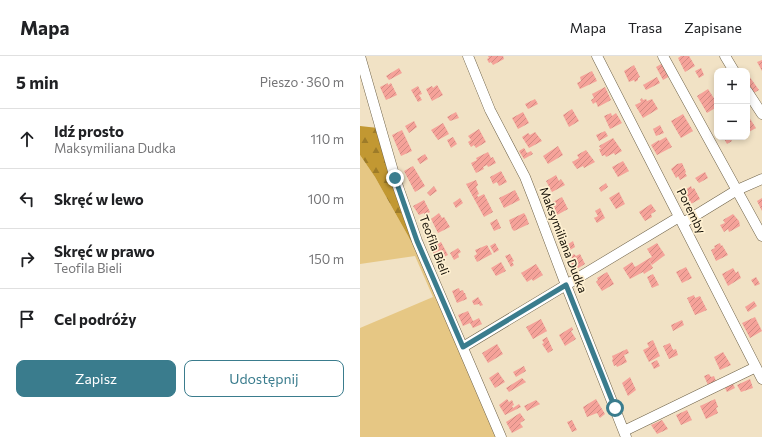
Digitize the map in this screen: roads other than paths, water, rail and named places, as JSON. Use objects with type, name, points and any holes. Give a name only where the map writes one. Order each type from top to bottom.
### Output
[{"type":"street","name":"Teofila Bieli","points":[[360,56],[397,185],[417,241],[501,437]]},
{"type":"street","name":"Maksymiliana Dudka","points":[[468,56],[490,110],[525,177],[625,434]]},
{"type":"street","name":"Poremby","points":[[597,56],[762,379]]},
{"type":"street","points":[[663,56],[762,236]]},
{"type":"street","points":[[725,56],[732,68]]},
{"type":"street","points":[[750,96],[762,114]]},
{"type":"street","points":[[463,347],[566,285],[681,220],[762,179]]},
{"type":"street","points":[[625,434],[756,367]]}]
